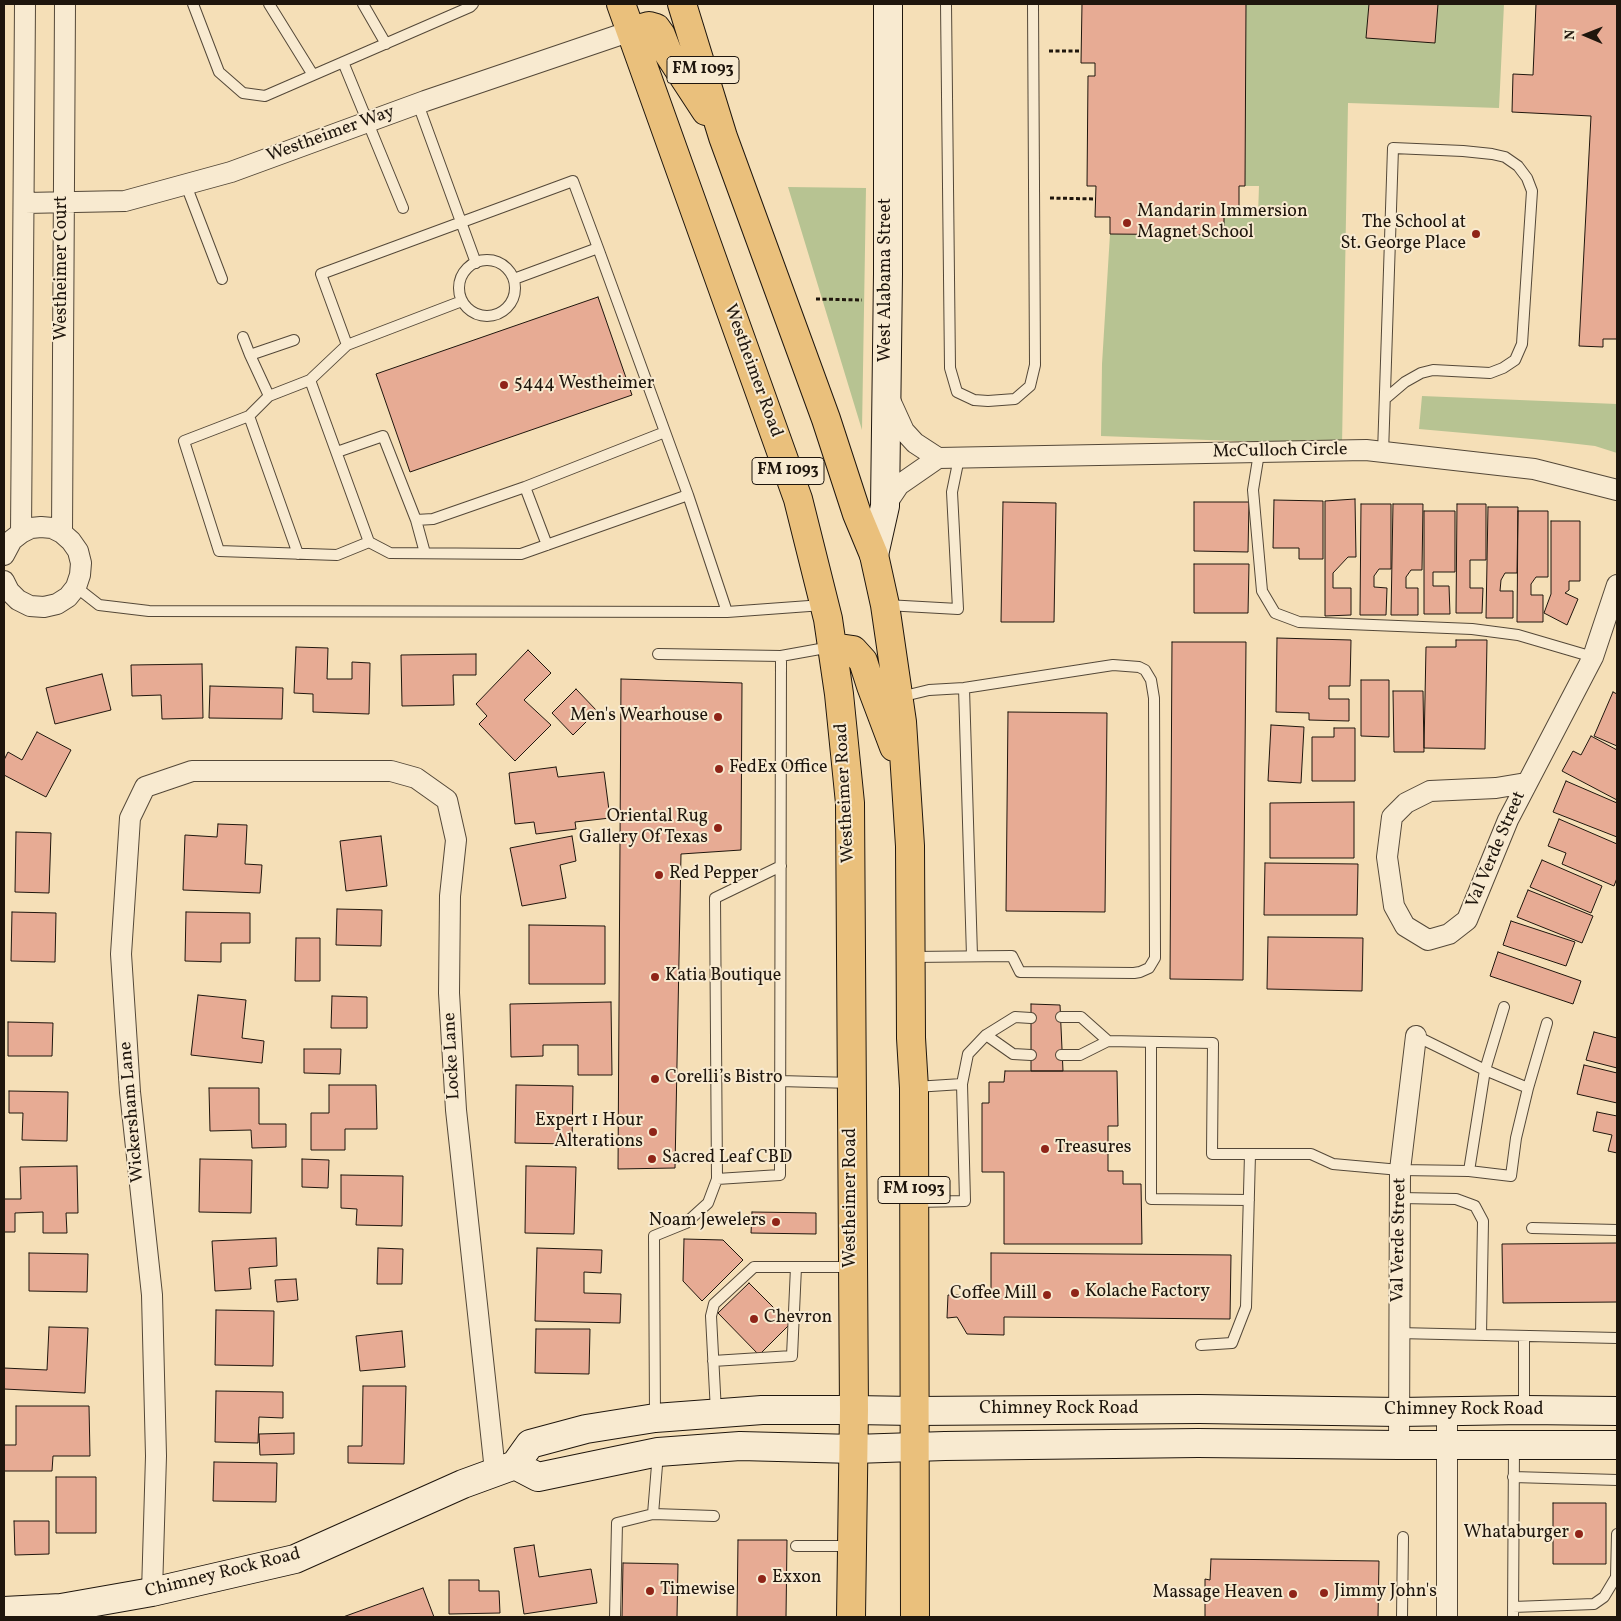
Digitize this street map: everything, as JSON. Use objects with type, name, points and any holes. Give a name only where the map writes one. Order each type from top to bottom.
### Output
[{"type":"main road","name":"Westheimer Road","points":[[621,4],[798,499],[824,605],[839,694],[850,803],[854,1410],[851,1617]]},
{"type":"main road","name":"FM 1093","points":[[682,4],[723,137],[826,419],[857,514],[874,555],[884,605],[902,722],[910,846],[911,1038],[914,1088],[915,1617]]},
{"type":"main road","name":"West Alabama Street","points":[[874,555],[885,506],[888,4]]},
{"type":"main road","points":[[631,31],[649,26],[656,28],[662,35],[668,53],[723,137]]},
{"type":"main road","points":[[832,647],[853,650],[863,661],[906,776]]},
{"type":"main road","name":"Chimney Rock Road","points":[[4,1611],[61,1608],[152,1592],[295,1559],[463,1484],[505,1468],[530,1444],[586,1429],[655,1418],[716,1413],[854,1410],[1617,1411]]},
{"type":"main road","points":[[655,1418],[658,1452]]},
{"type":"main road","name":"Chimney Rock Road","points":[[505,1468],[538,1477],[658,1452],[740,1446],[854,1449],[1198,1443],[1447,1446],[1617,1445]]},
{"type":"street","points":[[21,533],[25,203],[25,4]]},
{"type":"street","name":"Westheimer Court","points":[[62,533],[65,4]]},
{"type":"street","name":"Westheimer Way","points":[[25,203],[125,201],[186,185],[231,172],[418,104],[631,31]]},
{"type":"street","points":[[885,506],[899,485],[938,458],[915,443],[904,431],[886,392]]},
{"type":"street","name":"McCulloch Circle","points":[[938,458],[1366,450],[1534,469],[1617,490]]},
{"type":"street","points":[[4,555],[12,540],[21,533],[30,528],[52,528],[72,541],[78,551],[81,563],[80,576],[76,587],[68,597],[56,604],[44,607],[30,606],[18,600],[5,588]]},
{"type":"street","name":"Val Verde Street","points":[[1526,783],[1496,788],[1430,791],[1406,803],[1392,817],[1387,857],[1394,906],[1405,926],[1428,940],[1449,934],[1466,920],[1508,820],[1593,658],[1617,586]]},
{"type":"street","name":"Wickersham Lane","points":[[152,1592],[156,1456],[152,1294],[130,1092],[121,954],[130,818],[145,787],[192,771],[294,771]]},
{"type":"street","name":"Locke Lane","points":[[294,771],[392,772],[416,778],[447,800],[456,840],[450,896],[449,994],[456,1110],[505,1468]]},
{"type":"street","name":"Val Verde Street","points":[[1399,1445],[1400,1170],[1416,1036]]},
{"type":"street","points":[[1447,1411],[1447,1617]]},
{"type":"lane","points":[[193,4],[219,72],[244,93],[265,96],[386,44],[469,5]]},
{"type":"lane","points":[[269,4],[313,75]]},
{"type":"lane","points":[[362,4],[386,44]]},
{"type":"lane","points":[[946,4],[950,368],[957,392],[974,400],[988,401],[1015,399],[1030,386],[1035,365],[1033,4]]},
{"type":"lane","points":[[343,62],[403,208]]},
{"type":"lane","points":[[418,104],[476,263]]},
{"type":"lane","points":[[1383,452],[1393,148],[1463,151],[1505,157],[1518,166],[1527,178],[1532,191],[1522,344],[1515,360],[1503,368],[1490,373],[1433,370],[1421,373],[1405,382],[1386,399]]},
{"type":"lane","points":[[347,345],[321,274],[574,181],[688,495],[727,612]]},
{"type":"lane","points":[[186,185],[222,279]]},
{"type":"lane","points":[[514,278],[598,248]]},
{"type":"lane","points":[[485,260],[502,264],[514,278],[515,288],[510,306],[494,316],[484,317],[475,314],[462,301],[459,283],[468,267],[476,263],[485,260]]},
{"type":"lane","points":[[369,542],[337,555],[219,551],[184,441],[248,416],[269,396],[310,380],[347,345],[462,301]]},
{"type":"lane","points":[[243,337],[269,396]]},
{"type":"lane","points":[[250,355],[294,340]]},
{"type":"lane","points":[[310,380],[369,542],[390,553],[522,554],[688,495]]},
{"type":"lane","points":[[248,416],[298,554]]},
{"type":"lane","points":[[416,520],[433,519],[525,487],[665,432]]},
{"type":"lane","points":[[337,452],[383,436],[416,520],[424,553]]},
{"type":"lane","points":[[1259,453],[1252,490],[1262,591],[1275,613],[1299,622],[1315,624],[1472,629],[1509,634],[1593,658]]},
{"type":"lane","points":[[884,605],[958,609],[952,492],[959,458]]},
{"type":"lane","points":[[525,487],[547,545]]},
{"type":"lane","points":[[76,587],[99,606],[149,611],[727,612],[824,605]]},
{"type":"lane","points":[[658,654],[781,656],[832,647]]},
{"type":"lane","points":[[717,1179],[780,1175],[781,656]]},
{"type":"lane","points":[[898,697],[928,690],[964,688],[1113,665],[1142,669],[1150,677],[1154,708],[1155,953],[1153,963],[1144,970],[1134,973],[1020,972],[1012,956],[910,957]]},
{"type":"lane","points":[[964,688],[972,956]]},
{"type":"lane","points":[[655,1418],[654,1236],[686,1223],[708,1203],[717,1179],[715,898],[781,866]]},
{"type":"lane","points":[[1469,1171],[1485,1070],[1504,1007]]},
{"type":"lane","points":[[914,1202],[965,1201],[962,1084],[968,1054],[986,1035],[1015,1017],[1031,1018]]},
{"type":"lane","points":[[1060,1017],[1081,1017],[1108,1041]]},
{"type":"lane","points":[[1062,1055],[1080,1055],[1108,1041],[1213,1043],[1212,1154],[1311,1154],[1333,1164],[1400,1170],[1469,1171],[1511,1176],[1516,1138],[1547,1023]]},
{"type":"lane","points":[[986,1035],[1013,1054],[1031,1055]]},
{"type":"lane","points":[[1416,1036],[1485,1070],[1528,1088]]},
{"type":"lane","points":[[1152,1042],[1151,1199],[1249,1200]]},
{"type":"lane","points":[[780,1081],[852,1083]]},
{"type":"lane","points":[[914,1088],[962,1084]]},
{"type":"lane","points":[[1201,1345],[1232,1343],[1246,1307],[1250,1154]]},
{"type":"lane","points":[[1400,1198],[1456,1199],[1475,1206],[1484,1221],[1482,1335]]},
{"type":"lane","points":[[1532,1228],[1617,1230]]},
{"type":"lane","points":[[716,1413],[711,1316],[714,1304],[754,1267],[853,1267]]},
{"type":"lane","points":[[713,1361],[792,1356],[796,1267]]},
{"type":"lane","points":[[1398,1333],[1617,1338]]},
{"type":"lane","points":[[1524,1336],[1524,1410]]},
{"type":"lane","points":[[1514,1445],[1513,1612],[1594,1604],[1604,1597],[1616,1577],[1617,1534]]},
{"type":"lane","points":[[653,1514],[658,1452]]},
{"type":"lane","points":[[1513,1477],[1617,1480]]},
{"type":"lane","points":[[615,1617],[617,1523],[653,1514],[714,1516]]},
{"type":"lane","points":[[1402,1617],[1403,1537]]},
{"type":"lane","points":[[796,1546],[852,1546]]},
{"type":"path","points":[[1048,51],[1081,51]]},
{"type":"path","points":[[1049,198],[1096,198]]},
{"type":"path","points":[[816,299],[870,300]]},
{"type":"green space","points":[[1246,4],[1504,4],[1499,108],[1348,103],[1342,445],[1101,436],[1102,364],[1110,234],[1224,235],[1224,215],[1258,216],[1259,186],[1245,186]]},
{"type":"green space","points":[[788,187],[866,188],[862,430]]},
{"type":"green space","points":[[1422,396],[1617,404],[1617,453],[1595,446],[1419,429]]},
{"type":"building","points":[[1082,4],[1246,4],[1245,186],[1239,186],[1239,216],[1224,215],[1224,235],[1110,234],[1110,217],[1095,217],[1096,186],[1087,186],[1088,76],[1095,76],[1095,63],[1081,63]]},
{"type":"building","points":[[1369,4],[1438,4],[1435,43],[1366,38]]},
{"type":"building","points":[[1536,4],[1617,4],[1617,339],[1603,339],[1603,347],[1579,346],[1591,116],[1512,112],[1513,74],[1533,75]]},
{"type":"building","name":"5444 Westheimer","points":[[598,297],[632,395],[410,472],[376,374]]},
{"type":"building","points":[[1355,499],[1356,557],[1348,557],[1333,573],[1333,588],[1351,588],[1351,615],[1325,616],[1325,501]]},
{"type":"building","points":[[1274,500],[1323,501],[1323,559],[1299,559],[1299,548],[1273,548]]},
{"type":"building","points":[[1003,502],[1056,503],[1054,622],[1001,622]]},
{"type":"building","points":[[1194,502],[1249,502],[1248,552],[1194,551]]},
{"type":"building","points":[[1361,504],[1391,504],[1391,569],[1379,569],[1374,576],[1374,587],[1387,588],[1386,615],[1360,615]]},
{"type":"building","points":[[1393,504],[1423,504],[1422,570],[1411,570],[1406,577],[1406,588],[1418,588],[1418,615],[1391,615]]},
{"type":"building","points":[[1457,504],[1486,504],[1486,560],[1470,560],[1470,588],[1483,588],[1482,613],[1456,613]]},
{"type":"building","points":[[1488,507],[1518,507],[1517,573],[1505,573],[1501,580],[1500,591],[1513,591],[1513,618],[1486,618]]},
{"type":"building","points":[[1424,511],[1455,511],[1455,572],[1433,572],[1433,586],[1449,586],[1450,614],[1424,614]]},
{"type":"building","points":[[1518,511],[1548,511],[1548,577],[1536,577],[1531,584],[1531,595],[1543,595],[1543,622],[1517,622]]},
{"type":"building","points":[[1551,521],[1580,521],[1580,581],[1569,581],[1569,590],[1565,593],[1578,599],[1567,625],[1544,613],[1551,594]]},
{"type":"building","points":[[1194,564],[1249,564],[1248,613],[1194,613]]},
{"type":"building","points":[[1277,638],[1351,640],[1350,686],[1329,686],[1329,699],[1349,699],[1349,721],[1309,720],[1309,713],[1276,712]]},
{"type":"building","points":[[1456,640],[1487,640],[1485,749],[1424,748],[1426,647],[1456,647]]},
{"type":"building","points":[[1172,642],[1246,642],[1243,980],[1170,979]]},
{"type":"building","points":[[296,647],[328,648],[327,679],[352,679],[352,662],[370,663],[369,714],[313,712],[313,694],[294,693]]},
{"type":"building","points":[[528,650],[551,673],[524,700],[551,725],[515,761],[479,724],[487,716],[476,704]]},
{"type":"building","points":[[476,654],[476,675],[453,675],[454,705],[402,706],[401,655]]},
{"type":"building","points":[[202,664],[203,718],[162,719],[161,695],[132,696],[131,665]]},
{"type":"building","points":[[102,674],[111,710],[55,724],[46,688]]},
{"type":"building","points":[[621,679],[742,683],[741,850],[681,854],[675,1168],[618,1169]]},
{"type":"building","points":[[1361,680],[1389,680],[1389,737],[1361,736]]},
{"type":"building","points":[[210,686],[283,688],[282,719],[209,718]]},
{"type":"building","points":[[576,689],[597,711],[573,735],[552,713]]},
{"type":"building","points":[[1393,691],[1423,691],[1424,752],[1394,752]]},
{"type":"building","points":[[1613,692],[1617,694],[1617,746],[1594,736]]},
{"type":"building","points":[[1008,712],[1107,713],[1105,912],[1006,911]]},
{"type":"building","points":[[1271,725],[1304,727],[1301,783],[1268,781]]},
{"type":"building","points":[[1334,728],[1355,728],[1355,781],[1312,781],[1312,737],[1334,737]]},
{"type":"building","points":[[37,732],[71,750],[46,797],[4,775],[4,760],[8,752],[22,760]]},
{"type":"building","points":[[1591,736],[1617,750],[1617,800],[1562,771],[1573,751],[1581,755]]},
{"type":"building","points":[[556,767],[558,777],[604,772],[610,818],[575,822],[576,829],[536,834],[534,822],[515,824],[509,773]]},
{"type":"building","points":[[1566,781],[1617,803],[1617,837],[1553,812]]},
{"type":"building","points":[[1354,802],[1354,858],[1270,858],[1270,803]]},
{"type":"building","points":[[1559,819],[1617,844],[1617,878],[1614,886],[1562,864],[1566,853],[1548,846]]},
{"type":"building","points":[[218,824],[247,825],[245,864],[262,865],[260,893],[183,890],[185,835],[217,837]]},
{"type":"building","points":[[16,832],[51,833],[49,893],[15,892]]},
{"type":"building","points":[[381,836],[387,886],[346,891],[340,841]]},
{"type":"building","points":[[572,836],[576,861],[560,865],[566,898],[522,906],[510,848]]},
{"type":"building","points":[[1542,860],[1602,886],[1591,913],[1530,887]]},
{"type":"building","points":[[1265,863],[1358,864],[1357,915],[1264,915]]},
{"type":"building","points":[[1528,890],[1593,916],[1582,943],[1517,917]]},
{"type":"building","points":[[337,909],[382,910],[381,946],[336,945]]},
{"type":"building","points":[[12,912],[56,913],[55,962],[11,961]]},
{"type":"building","points":[[186,912],[250,913],[250,943],[221,943],[221,962],[185,961]]},
{"type":"building","points":[[1511,921],[1575,942],[1566,966],[1503,945]]},
{"type":"building","points":[[529,925],[605,926],[605,984],[529,984]]},
{"type":"building","points":[[1268,937],[1363,938],[1362,991],[1267,989]]},
{"type":"building","points":[[296,938],[320,938],[320,981],[295,981]]},
{"type":"building","points":[[1498,952],[1581,981],[1573,1004],[1490,976]]},
{"type":"building","points":[[198,995],[246,1000],[242,1038],[264,1041],[262,1063],[191,1055]]},
{"type":"building","points":[[332,996],[367,997],[367,1028],[331,1028]]},
{"type":"building","points":[[611,1002],[612,1075],[578,1075],[578,1045],[543,1045],[543,1056],[511,1057],[510,1004]]},
{"type":"building","points":[[1031,1004],[1060,1005],[1063,1071],[1031,1071]]},
{"type":"building","points":[[8,1022],[53,1023],[52,1056],[8,1056]]},
{"type":"building","points":[[1594,1032],[1617,1038],[1617,1068],[1586,1060]]},
{"type":"building","points":[[304,1049],[341,1049],[340,1074],[304,1073]]},
{"type":"building","points":[[1584,1065],[1617,1073],[1617,1103],[1577,1094]]},
{"type":"building","name":"Treasures","points":[[1005,1071],[1117,1071],[1118,1126],[1108,1126],[1108,1171],[1123,1171],[1123,1184],[1141,1184],[1142,1244],[1004,1244],[1004,1172],[982,1172],[982,1103],[989,1103],[989,1082],[1004,1082]]},
{"type":"building","points":[[329,1085],[376,1085],[377,1129],[345,1129],[345,1150],[311,1150],[311,1113],[329,1113]]},
{"type":"building","points":[[516,1085],[573,1086],[572,1144],[515,1143]]},
{"type":"building","points":[[209,1088],[259,1088],[259,1124],[286,1124],[286,1147],[252,1148],[251,1130],[210,1131]]},
{"type":"building","points":[[9,1091],[68,1092],[67,1141],[22,1140],[23,1113],[9,1113]]},
{"type":"building","points":[[1597,1112],[1617,1116],[1617,1153],[1608,1151],[1612,1135],[1593,1131]]},
{"type":"building","points":[[200,1159],[252,1160],[251,1213],[199,1212]]},
{"type":"building","points":[[302,1159],[329,1160],[328,1188],[302,1187]]},
{"type":"building","points":[[77,1166],[78,1213],[66,1213],[67,1233],[43,1233],[43,1212],[15,1213],[15,1232],[4,1232],[4,1199],[21,1199],[20,1167]]},
{"type":"building","points":[[526,1166],[576,1167],[574,1234],[525,1233]]},
{"type":"building","points":[[341,1175],[403,1176],[402,1226],[356,1225],[357,1209],[341,1208]]},
{"type":"building","points":[[752,1212],[816,1213],[816,1234],[751,1233]]},
{"type":"building","points":[[276,1238],[277,1266],[249,1268],[251,1289],[215,1291],[212,1241]]},
{"type":"building","points":[[684,1239],[723,1240],[743,1260],[702,1301],[683,1281]]},
{"type":"building","points":[[1617,1243],[1617,1302],[1503,1303],[1502,1244]]},
{"type":"building","points":[[378,1248],[403,1249],[402,1284],[377,1284]]},
{"type":"building","points":[[537,1248],[602,1250],[601,1273],[584,1272],[584,1293],[621,1294],[620,1323],[535,1321]]},
{"type":"building","points":[[29,1253],[88,1254],[87,1292],[29,1291]]},
{"type":"building","points":[[991,1253],[1231,1255],[1230,1319],[1004,1317],[1004,1335],[967,1334],[957,1317],[947,1318],[948,1295],[991,1295]]},
{"type":"building","points":[[296,1279],[298,1300],[277,1302],[275,1280]]},
{"type":"building","name":"Chevron","points":[[749,1283],[790,1324],[759,1355],[718,1313]]},
{"type":"building","points":[[216,1310],[274,1311],[273,1366],[215,1365]]},
{"type":"building","points":[[49,1327],[88,1328],[85,1393],[4,1389],[4,1368],[47,1370]]},
{"type":"building","points":[[536,1329],[590,1329],[589,1374],[535,1373]]},
{"type":"building","points":[[402,1331],[405,1367],[360,1371],[356,1336]]},
{"type":"building","points":[[363,1386],[406,1386],[404,1464],[348,1463],[348,1446],[362,1446]]},
{"type":"building","points":[[216,1391],[283,1392],[283,1418],[259,1417],[258,1443],[215,1442]]},
{"type":"building","points":[[16,1406],[89,1406],[90,1456],[53,1456],[52,1471],[4,1471],[4,1445],[16,1445]]},
{"type":"building","points":[[294,1433],[294,1454],[260,1455],[259,1434]]},
{"type":"building","points":[[214,1462],[277,1463],[276,1502],[213,1501]]},
{"type":"building","points":[[56,1477],[96,1477],[96,1533],[56,1533]]},
{"type":"building","name":"Whataburger","points":[[1553,1503],[1606,1503],[1606,1564],[1553,1564]]},
{"type":"building","points":[[14,1521],[49,1521],[49,1554],[15,1555]]},
{"type":"building","name":"Exxon","points":[[738,1540],[787,1540],[786,1617],[737,1617]]},
{"type":"building","points":[[534,1545],[539,1577],[591,1569],[597,1603],[524,1614],[514,1548]]},
{"type":"building","points":[[1211,1559],[1379,1561],[1378,1617],[1205,1617],[1205,1579],[1210,1580]]},
{"type":"building","name":"Timewise","points":[[623,1563],[678,1564],[677,1617],[622,1617]]},
{"type":"building","points":[[449,1580],[479,1580],[479,1591],[499,1591],[500,1613],[449,1614]]},
{"type":"building","points":[[423,1588],[434,1617],[343,1617]]},
{"type":"place","name":"Mandarin Immersion Magnet School","points":[[1127,223]]},
{"type":"place","name":"The School at St. George Place","points":[[1476,234]]},
{"type":"place","name":"5444 Westheimer","points":[[504,385]]},
{"type":"place","name":"Men's Wearhouse","points":[[718,717]]},
{"type":"place","name":"FedEx Office","points":[[719,769]]},
{"type":"place","name":"Oriental Rug Gallery Of Texas","points":[[718,828]]},
{"type":"place","name":"Red Pepper","points":[[659,875]]},
{"type":"place","name":"Katia Boutique","points":[[655,977]]},
{"type":"place","name":"Corelli’s Bistro","points":[[655,1079]]},
{"type":"place","name":"Expert 1 Hour Alterations","points":[[653,1132]]},
{"type":"place","name":"Treasures","points":[[1045,1149]]},
{"type":"place","name":"Sacred Leaf CBD","points":[[652,1159]]},
{"type":"place","name":"Noam Jewelers","points":[[776,1222]]},
{"type":"place","name":"Kolache Factory","points":[[1075,1293]]},
{"type":"place","name":"Coffee Mill","points":[[1047,1295]]},
{"type":"place","name":"Chevron","points":[[754,1319]]},
{"type":"place","name":"Whataburger","points":[[1579,1534]]},
{"type":"place","name":"Exxon","points":[[762,1579]]},
{"type":"place","name":"Timewise","points":[[650,1591]]},
{"type":"place","name":"Jimmy John's","points":[[1324,1593]]},
{"type":"place","name":"Massage Heaven","points":[[1293,1594]]}]
